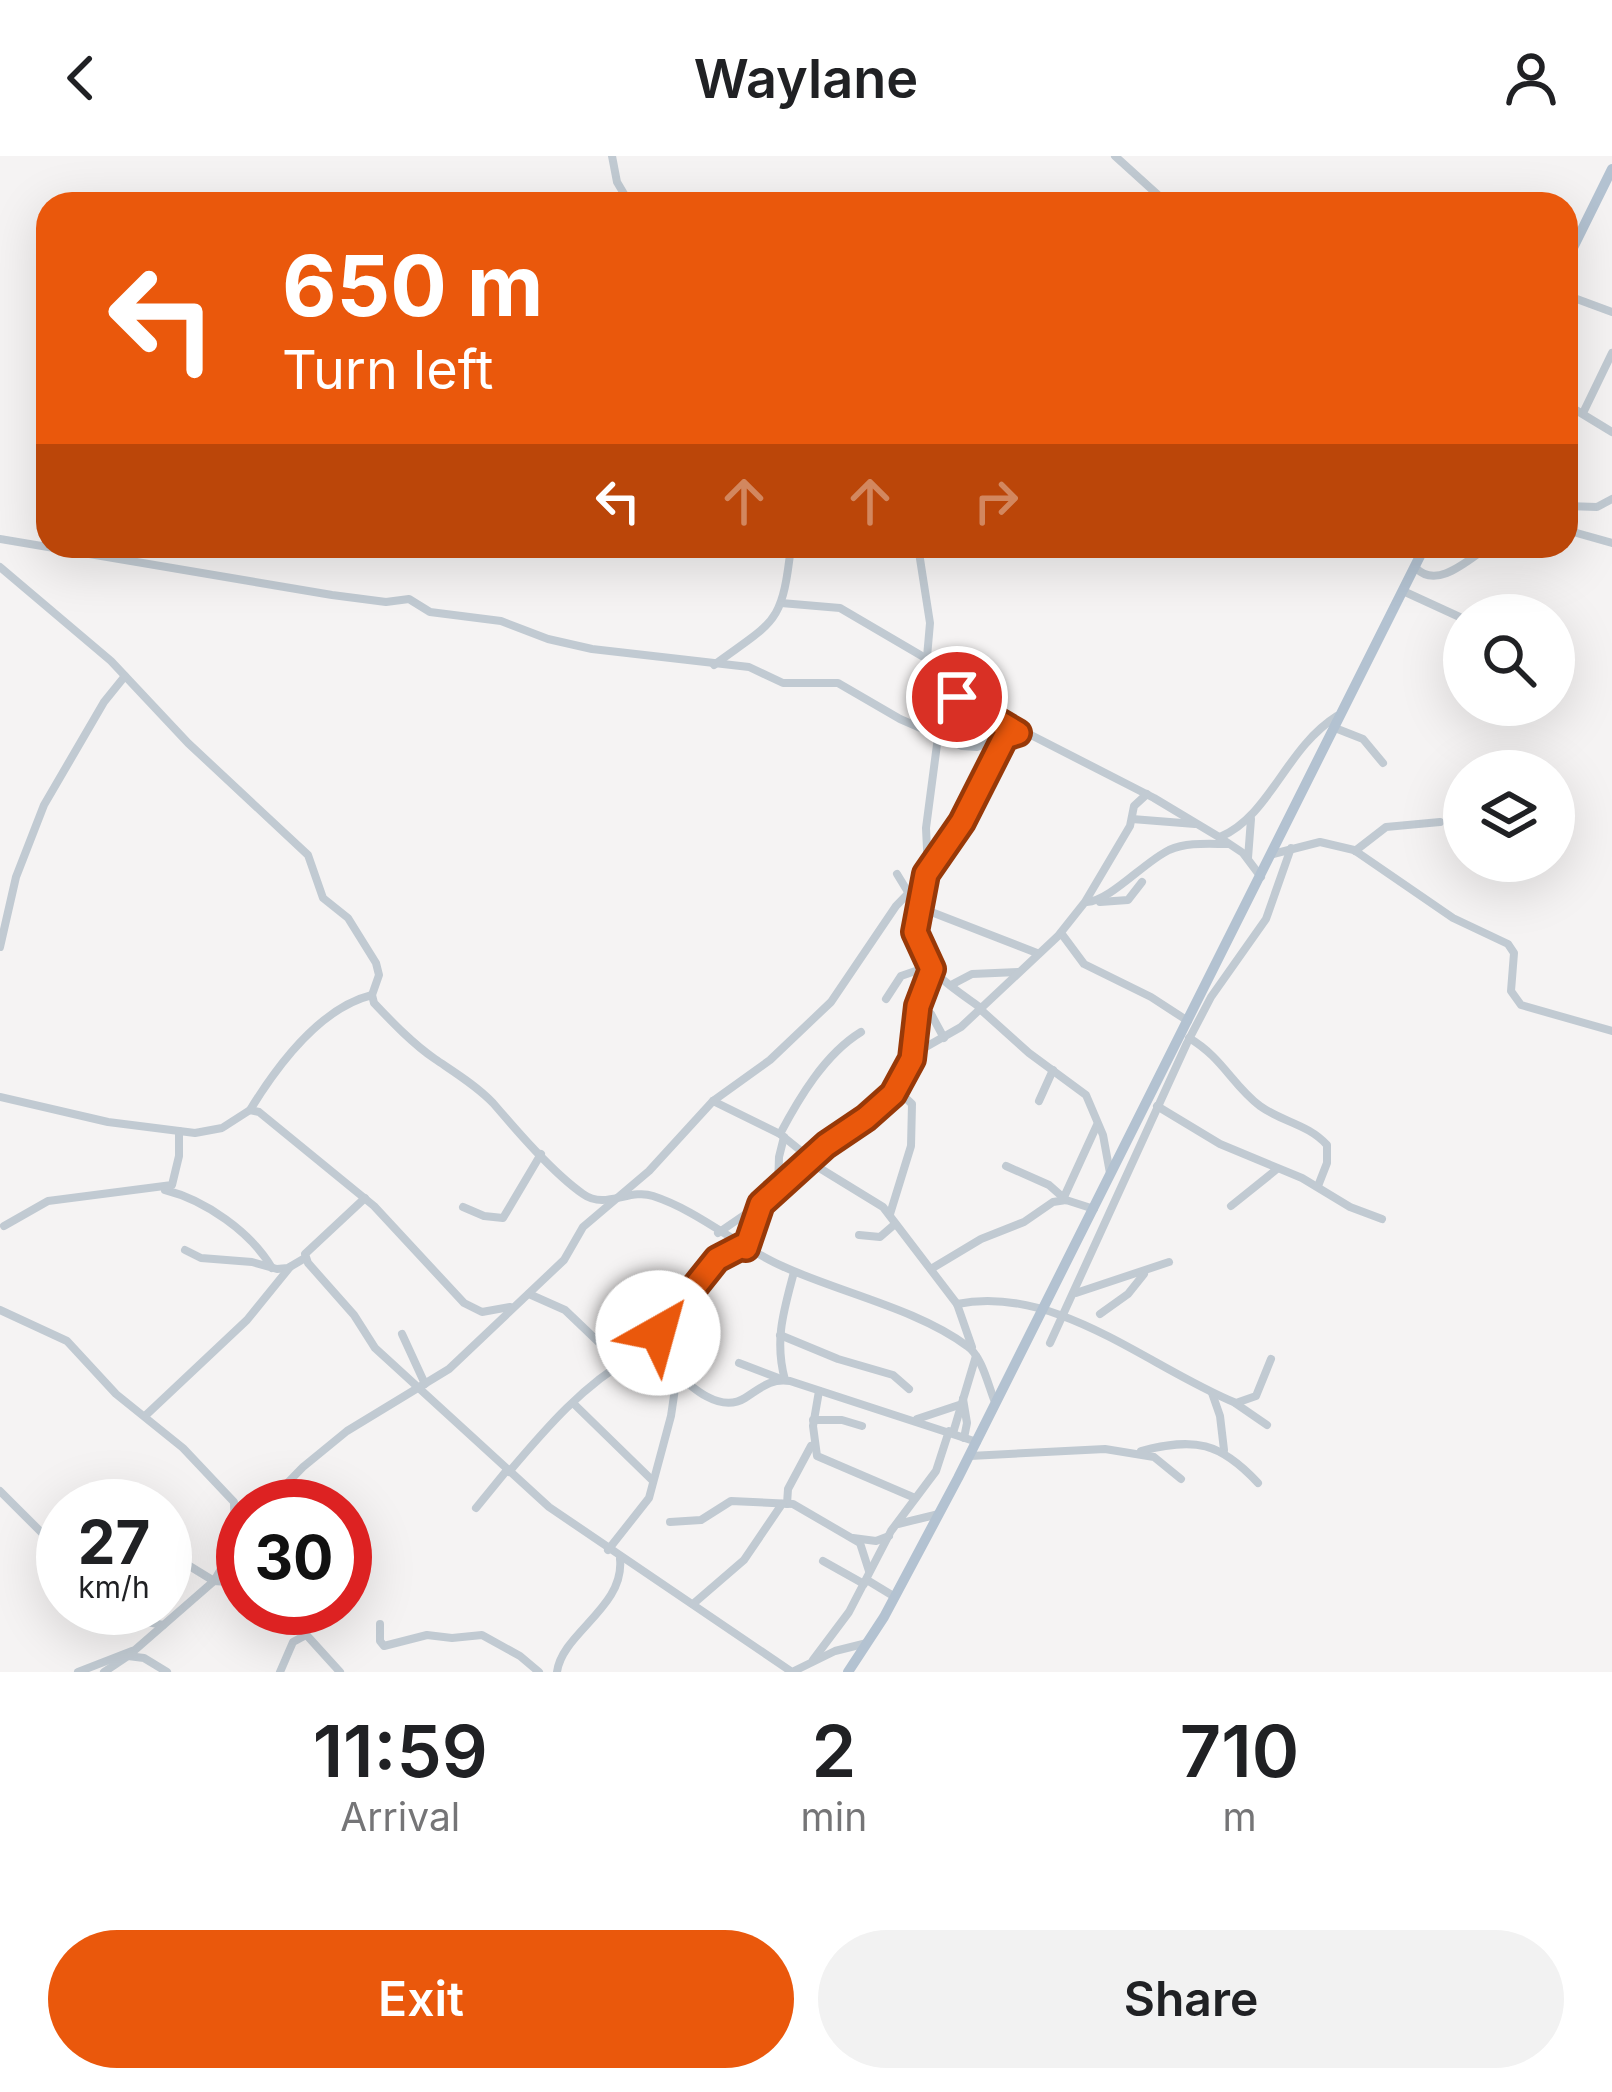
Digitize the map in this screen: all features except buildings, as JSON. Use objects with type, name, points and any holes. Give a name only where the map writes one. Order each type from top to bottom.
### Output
[{"type":"main road","points":[[1578,238],[1612,169]]},
{"type":"main road","points":[[848,1672],[895,1598],[970,1456],[970,1440],[996,1405],[1419,558]]},
{"type":"street","points":[[612,156],[623,192]]},
{"type":"street","points":[[1115,156],[1155,192]]},
{"type":"street","points":[[1578,299],[1612,311]]},
{"type":"street","points":[[1582,413],[1612,353]]},
{"type":"street","points":[[1578,411],[1612,432]]},
{"type":"street","points":[[1578,506],[1597,507],[1612,500]]},
{"type":"street","points":[[1578,533],[1612,543]]},
{"type":"street","points":[[0,539],[36,546]]},
{"type":"street","points":[[104,558],[375,601],[409,599],[430,611],[501,621],[592,649],[693,658],[749,668],[792,684],[838,683],[938,736],[977,748],[1018,733]]},
{"type":"street","points":[[714,665],[770,625],[781,603],[789,558]]},
{"type":"street","points":[[920,558],[930,623],[927,659]]},
{"type":"street","points":[[1415,566],[1424,576],[1436,577],[1468,558]]},
{"type":"street","points":[[0,567],[125,676],[308,856],[322,898],[348,918],[376,963],[379,975],[372,995],[379,1008],[410,1039],[492,1102],[516,1132],[586,1197],[651,1195],[710,1222],[736,1220]]},
{"type":"street","points":[[1403,591],[1443,609]]},
{"type":"street","points":[[781,603],[840,608],[927,659],[950,693],[1018,733],[1051,744],[1147,794],[1230,844],[1261,878]]},
{"type":"street","points":[[0,947],[5,907],[44,805],[104,702],[125,676]]},
{"type":"street","points":[[1219,837],[1250,818],[1300,746],[1343,712]]},
{"type":"street","points":[[1335,728],[1363,739],[1382,763]]},
{"type":"street","points":[[938,736],[926,828],[927,873],[915,937],[931,968],[1086,1094],[1103,1135],[1111,1173]]},
{"type":"street","points":[[291,1479],[347,1431],[449,1369],[570,1253],[584,1227],[713,1101],[770,1060],[832,1002],[962,822],[1005,737]]},
{"type":"street","points":[[720,1234],[882,1106],[925,1046],[944,1038],[981,1008],[1061,933],[1085,902],[1132,819],[1134,806],[1147,794]]},
{"type":"street","points":[[1248,860],[1250,818]]},
{"type":"street","points":[[1132,819],[1196,824]]},
{"type":"street","points":[[1355,851],[1386,827],[1440,822]]},
{"type":"street","points":[[1273,854],[1320,842],[1355,851],[1453,918],[1508,944],[1514,958],[1511,992],[1521,1005],[1612,1031]]},
{"type":"street","points":[[1099,901],[1168,850],[1230,844]]},
{"type":"street","points":[[1050,1343],[1189,1038],[1211,997],[1266,919],[1291,848]]},
{"type":"street","points":[[897,874],[908,892]]},
{"type":"street","points":[[1085,902],[1128,900],[1142,882]]},
{"type":"street","points":[[921,908],[1038,953]]},
{"type":"street","points":[[1061,933],[1084,964],[1188,1021]]},
{"type":"street","points":[[886,999],[905,973],[931,968]]},
{"type":"street","points":[[912,1059],[918,1009],[931,968]]},
{"type":"street","points":[[951,985],[971,974],[1018,971]]},
{"type":"street","points":[[0,1097],[108,1122],[179,1131],[216,1130],[250,1110],[287,1058],[340,1008],[372,995]]},
{"type":"street","points":[[918,1009],[931,1014],[944,1038]]},
{"type":"street","points":[[778,1189],[782,1136],[816,1077],[861,1032]]},
{"type":"street","points":[[1189,1038],[1228,1068],[1258,1105],[1298,1123],[1327,1145],[1327,1163],[1318,1186]]},
{"type":"street","points":[[1039,1101],[1053,1070]]},
{"type":"street","points":[[859,1235],[880,1237],[892,1220],[914,1124],[912,1103],[895,1088]]},
{"type":"street","points":[[713,1101],[782,1136],[809,1160],[873,1199],[957,1304],[996,1405]]},
{"type":"street","points":[[1157,1106],[1220,1144],[1382,1220]]},
{"type":"street","points":[[250,1110],[263,1115],[365,1198],[464,1303],[482,1312],[512,1307]]},
{"type":"street","points":[[931,1268],[1065,1198],[1097,1125]]},
{"type":"street","points":[[4,1226],[48,1201],[172,1185],[177,1175],[179,1131]]},
{"type":"street","points":[[463,1207],[502,1218],[542,1154]]},
{"type":"street","points":[[1006,1166],[1094,1209]]},
{"type":"street","points":[[1232,1206],[1278,1168]]},
{"type":"street","points":[[162,1189],[182,1193],[231,1224],[259,1248],[272,1268]]},
{"type":"street","points":[[145,1416],[248,1320],[290,1267],[365,1198]]},
{"type":"street","points":[[657,1355],[661,1328],[721,1256],[744,1247],[761,1204]]},
{"type":"street","points":[[696,1216],[720,1234],[794,1272],[897,1311],[974,1353]]},
{"type":"street","points":[[720,1234],[721,1256]]},
{"type":"street","points":[[185,1250],[201,1258],[290,1267]]},
{"type":"street","points":[[305,1258],[354,1315],[369,1341],[562,1518],[620,1559],[792,1672],[868,1642]]},
{"type":"street","points":[[1075,1294],[1169,1262]]},
{"type":"street","points":[[1085,1268],[1100,1284]]},
{"type":"street","points":[[783,1380],[779,1324],[794,1272]]},
{"type":"street","points":[[1100,1314],[1145,1273]]},
{"type":"street","points":[[527,1294],[565,1310],[603,1349],[657,1355],[677,1375],[719,1402],[732,1404],[783,1380]]},
{"type":"street","points":[[957,1304],[998,1299],[1045,1307],[1155,1360],[1267,1425]]},
{"type":"street","points":[[0,1310],[67,1341],[116,1394],[183,1448],[216,1483]]},
{"type":"street","points":[[402,1334],[421,1386]]},
{"type":"street","points":[[780,1335],[893,1375],[909,1389]]},
{"type":"street","points":[[812,1661],[867,1580],[896,1524],[941,1462],[974,1353]]},
{"type":"street","points":[[476,1508],[554,1418],[593,1382],[639,1354]]},
{"type":"street","points":[[1234,1402],[1256,1396],[1271,1359]]},
{"type":"street","points":[[739,1363],[970,1440]]},
{"type":"street","points":[[608,1550],[645,1507],[668,1429],[677,1375]]},
{"type":"street","points":[[693,1604],[749,1554],[785,1504],[788,1489],[813,1444],[819,1391]]},
{"type":"street","points":[[1211,1392],[1220,1416],[1223,1450]]},
{"type":"street","points":[[915,1419],[961,1400]]},
{"type":"street","points":[[961,1400],[970,1440]]},
{"type":"street","points":[[573,1402],[653,1481]]},
{"type":"street","points":[[813,1420],[862,1426]]},
{"type":"street","points":[[813,1444],[823,1461],[915,1498]]},
{"type":"street","points":[[1134,1453],[1170,1444],[1223,1450],[1258,1483]]},
{"type":"street","points":[[970,1456],[1078,1449],[1134,1453],[1154,1457],[1180,1479]]},
{"type":"street","points":[[0,1490],[36,1527]]},
{"type":"street","points":[[670,1522],[701,1520],[730,1501],[807,1509],[864,1549],[867,1580]]},
{"type":"street","points":[[896,1524],[939,1514]]},
{"type":"street","points":[[852,1538],[876,1541],[889,1536]]},
{"type":"street","points":[[557,1672],[562,1655],[620,1583],[620,1559]]},
{"type":"street","points":[[823,1561],[895,1598]]},
{"type":"street","points":[[192,1568],[214,1581]]},
{"type":"street","points":[[192,1600],[216,1577]]},
{"type":"street","points":[[380,1624],[384,1646],[427,1635],[482,1635],[538,1672]]},
{"type":"street","points":[[104,1672],[151,1635]]},
{"type":"street","points":[[280,1672],[293,1642],[305,1635],[340,1672]]},
{"type":"street","points":[[78,1672],[130,1653],[167,1672]]},
{"type":"route","points":[[658,1333],[717,1259],[746,1248],[761,1204],[826,1145],[882,1106],[912,1059],[918,1006],[932,969],[915,937],[926,874],[962,822],[1005,737],[1018,733],[957,697]]}]
